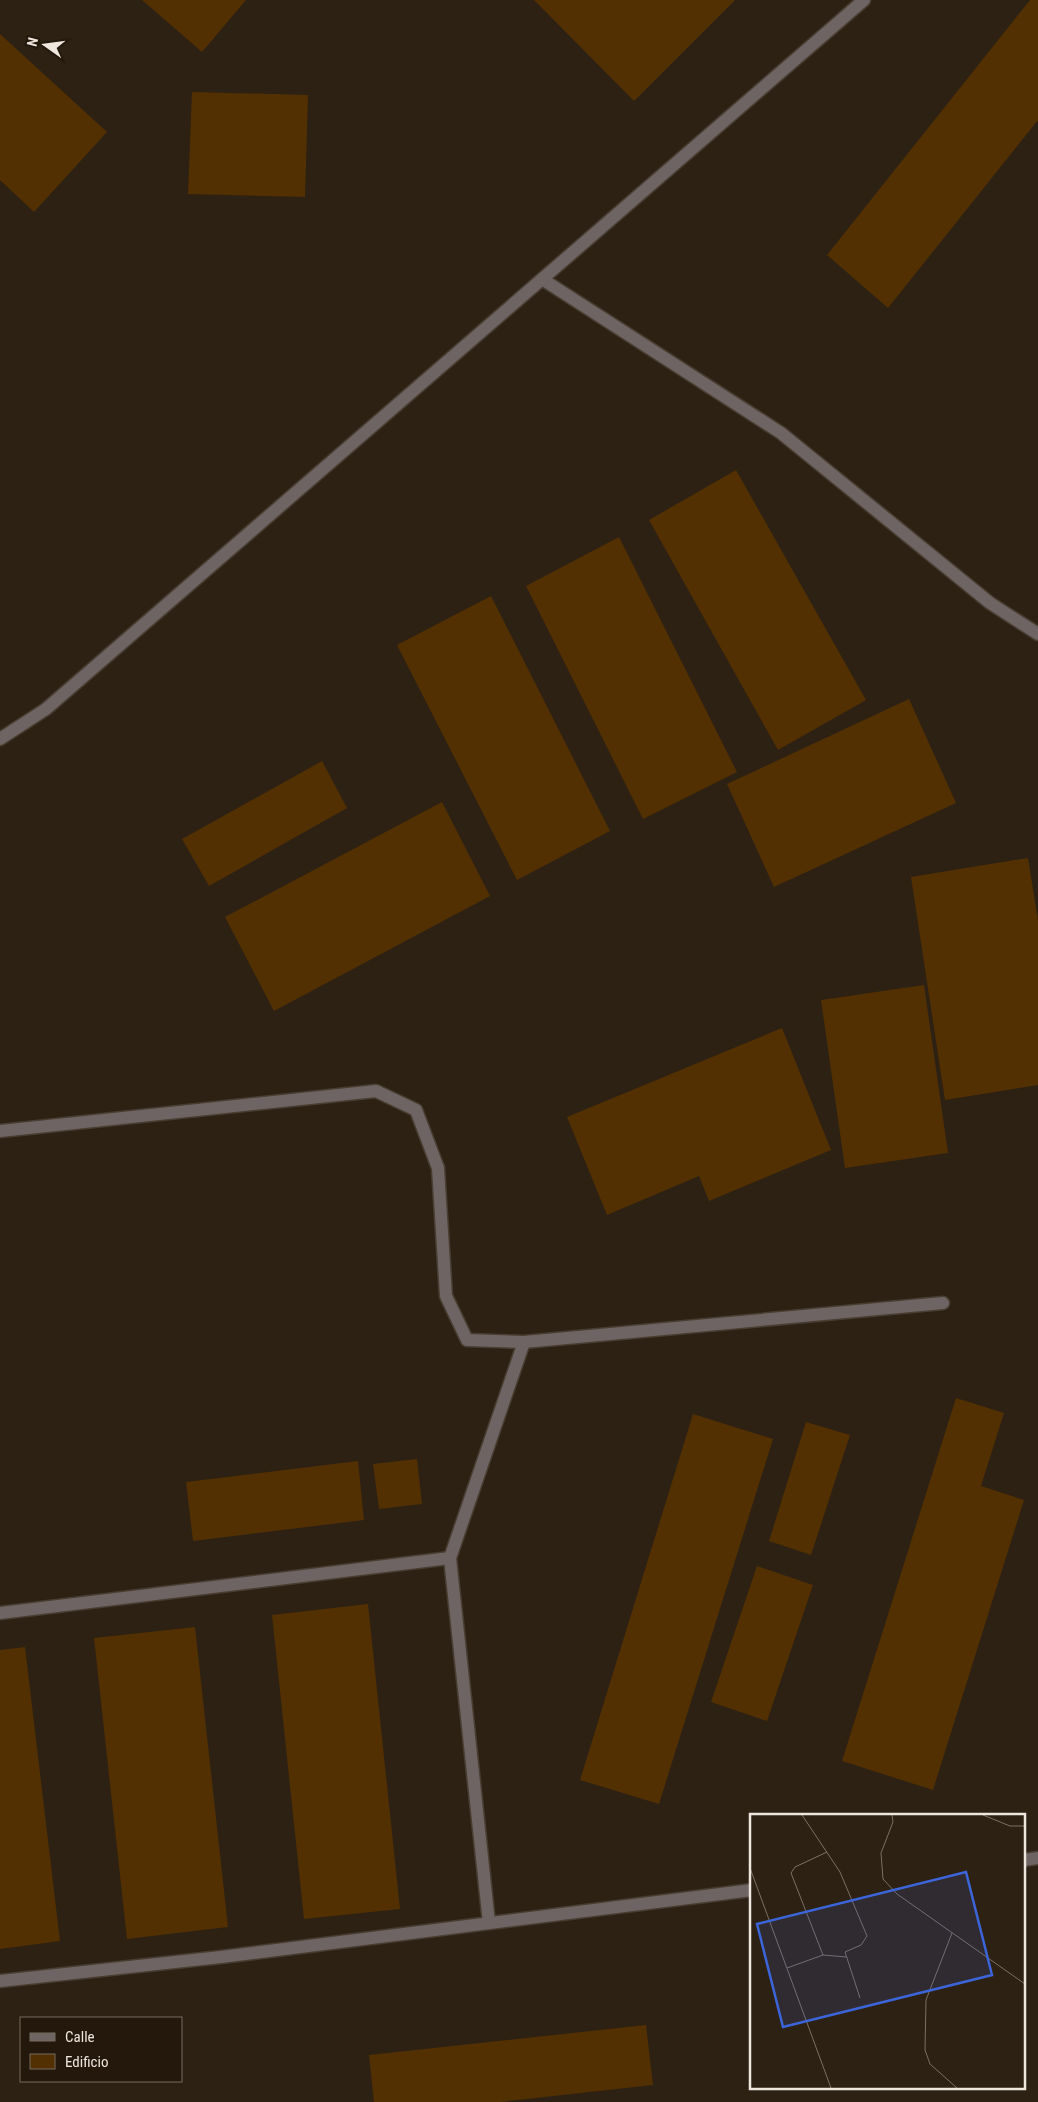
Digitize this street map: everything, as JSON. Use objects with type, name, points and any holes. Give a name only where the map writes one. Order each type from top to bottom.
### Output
[{"type":"street","points":[[0,739],[46,708],[864,0]]},
{"type":"street","points":[[542,279],[780,433],[990,603],[1038,634]]},
{"type":"street","points":[[0,1131],[376,1091],[416,1110],[438,1168],[446,1296],[467,1340],[524,1342],[943,1304]]},
{"type":"street","points":[[489,1923],[450,1558],[524,1342]]},
{"type":"street","points":[[0,1613],[450,1558]]},
{"type":"street","points":[[0,1981],[230,1955],[750,1890]]},
{"type":"building","points":[[142,0],[246,0],[202,52]]},
{"type":"building","points":[[534,0],[735,0],[634,101]]},
{"type":"building","points":[[1030,0],[1038,0],[1038,120],[888,308],[827,255]]},
{"type":"building","points":[[0,34],[107,132],[34,212],[0,180]]},
{"type":"building","points":[[192,92],[308,95],[305,197],[188,194]]},
{"type":"building","points":[[736,470],[866,700],[778,750],[649,520]]},
{"type":"building","points":[[619,537],[737,772],[643,819],[526,586]]},
{"type":"building","points":[[491,596],[610,831],[517,880],[397,645]]},
{"type":"building","points":[[909,699],[956,803],[774,887],[727,784]]},
{"type":"building","points":[[322,761],[347,808],[209,886],[182,839]]},
{"type":"building","points":[[442,802],[490,896],[274,1011],[225,917]]},
{"type":"building","points":[[1028,858],[1038,921],[1038,1085],[945,1100],[911,877]]},
{"type":"building","points":[[924,985],[948,1153],[845,1168],[821,1000]]},
{"type":"building","points":[[782,1028],[831,1150],[709,1201],[699,1176],[607,1215],[567,1117]]},
{"type":"building","points":[[956,1398],[1004,1413],[981,1486],[1024,1500],[933,1790],[842,1761]]},
{"type":"building","points":[[693,1414],[773,1439],[659,1804],[580,1780]]},
{"type":"building","points":[[806,1422],[850,1435],[811,1555],[769,1541]]},
{"type":"building","points":[[417,1459],[422,1504],[379,1509],[373,1464]]},
{"type":"building","points":[[358,1461],[364,1520],[193,1541],[186,1482]]},
{"type":"building","points":[[757,1566],[813,1585],[767,1721],[711,1702]]},
{"type":"building","points":[[368,1604],[400,1909],[304,1919],[272,1615]]},
{"type":"building","points":[[195,1627],[228,1927],[127,1939],[94,1638]]},
{"type":"building","points":[[25,1647],[60,1941],[0,1949],[0,1650]]},
{"type":"building","points":[[646,2025],[653,2085],[500,2102],[374,2102],[369,2055]]}]
